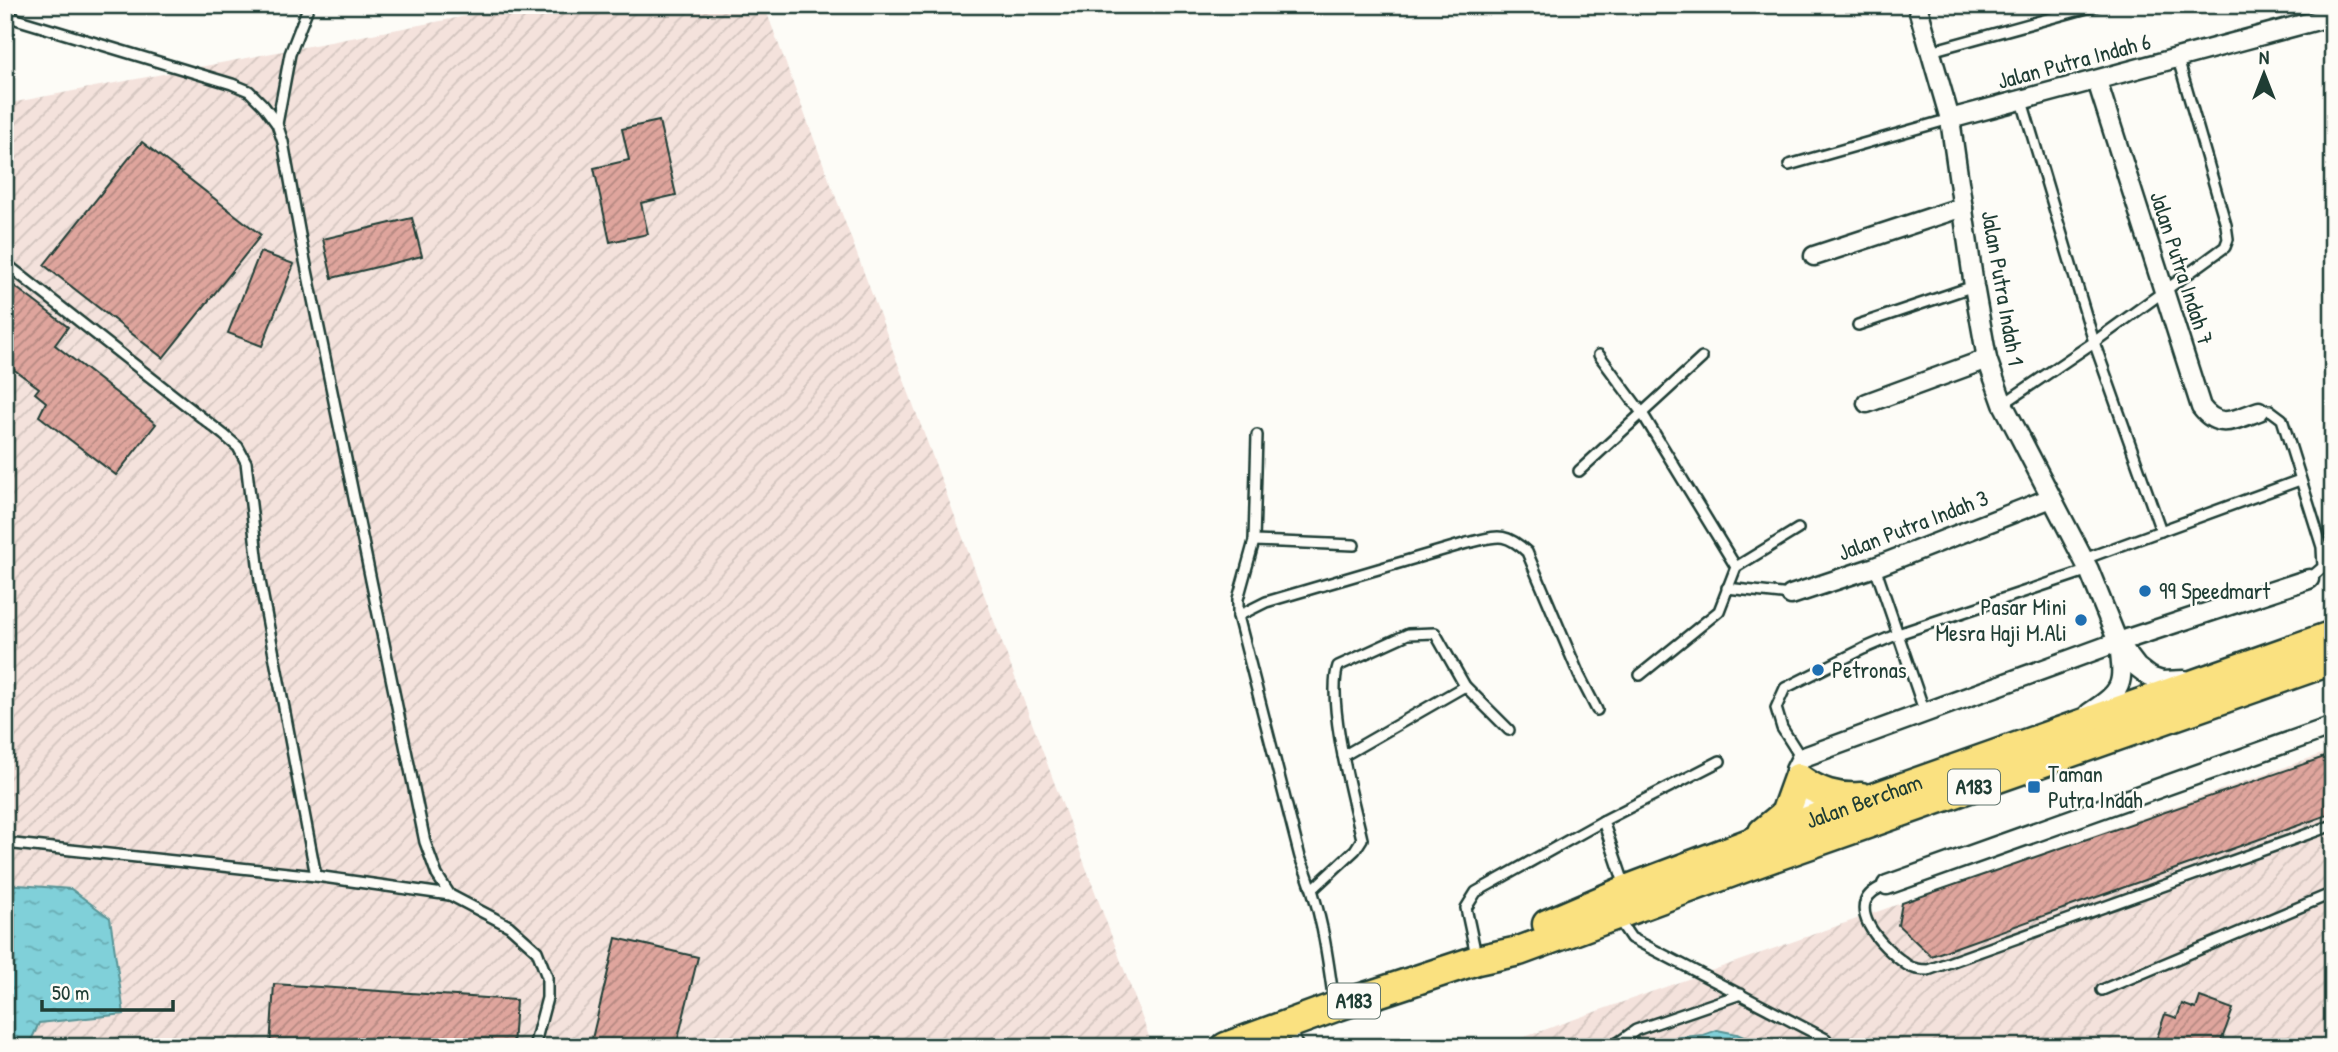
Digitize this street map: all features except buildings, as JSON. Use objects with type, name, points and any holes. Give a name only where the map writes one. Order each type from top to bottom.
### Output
[{"type":"main road","name":"Jalan Bercham","points":[[1884,807],[2056,734],[2333,635]]},
{"type":"main road","name":"Jalan Bercham","points":[[1226,1047],[1293,1035],[1335,1007],[1480,960],[1511,940],[1617,901],[1884,807],[2333,660]]},
{"type":"main road","points":[[1800,768],[1812,789],[1884,807]]},
{"type":"main road","points":[[1750,854],[1785,814],[1800,768]]},
{"type":"main road","points":[[1813,819],[1844,824],[1884,807]]},
{"type":"main road","name":"Jalan Bercham","points":[[1750,854],[1813,819]]},
{"type":"street","name":"Jalan Putra Indah 1","points":[[1917,5],[1950,119],[1987,359],[2003,404],[2086,564],[2118,642],[2122,671],[2118,689],[2104,703],[2056,734]]},
{"type":"street","name":"Jalan Putra Indah 6","points":[[1950,119],[2333,16]]},
{"type":"street","name":"Jalan Putra Indah 7","points":[[2097,81],[2201,407],[2208,416],[2218,421],[2228,421],[2259,411]]},
{"type":"street","points":[[1814,256],[1963,207]]},
{"type":"street","points":[[1867,403],[1987,359]]},
{"type":"street","name":"Jalan Putra Indah 3","points":[[1791,595],[1875,567],[2051,498]]},
{"type":"street","points":[[1813,819],[1800,768],[1925,713],[2118,642],[2309,579]]},
{"type":"street","name":"Jalan Putra Indah 1","points":[[2118,642],[2137,667],[2150,677],[2162,681],[2206,681],[2223,684],[2300,656],[2323,651],[2333,652]]},
{"type":"street","points":[[1887,885],[2333,726]]},
{"type":"lane","points":[[277,124],[290,54],[309,5]]},
{"type":"lane","points":[[1931,51],[2098,5]]},
{"type":"lane","points":[[5,14],[248,91],[277,124],[283,142],[310,287],[425,842],[437,875],[450,895]]},
{"type":"lane","points":[[2003,404],[2225,247],[2228,239],[2226,225],[2178,59]]},
{"type":"lane","points":[[2022,101],[2094,342],[2161,531]]},
{"type":"lane","points":[[1789,165],[1950,119]]},
{"type":"lane","points":[[5,262],[225,435],[238,447],[247,462],[260,580],[316,876]]},
{"type":"lane","points":[[1858,325],[1974,286]]},
{"type":"lane","points":[[1600,355],[1642,413],[1736,567]]},
{"type":"lane","points":[[1579,471],[1702,358]]},
{"type":"lane","points":[[2259,411],[2270,410],[2282,419],[2322,547],[2323,567],[2309,579]]},
{"type":"lane","points":[[1257,435],[1254,541],[1238,599],[1238,616],[1300,857],[1314,888],[1323,925],[1335,1007]]},
{"type":"lane","points":[[1800,768],[1776,708],[1785,688],[1898,634],[2300,480]]},
{"type":"lane","points":[[1640,675],[1719,611],[1736,567],[1798,529]]},
{"type":"lane","points":[[1238,616],[1266,602],[1453,547],[1497,537],[1511,537],[1527,552],[1579,675],[1597,710]]},
{"type":"lane","points":[[1254,541],[1354,545]]},
{"type":"lane","points":[[1875,567],[1925,713]]},
{"type":"lane","points":[[1727,588],[1791,595]]},
{"type":"lane","points":[[1314,888],[1355,850],[1362,839],[1343,756],[1334,678],[1338,666],[1408,634],[1434,634],[1465,686],[1508,730]]},
{"type":"lane","points":[[1343,756],[1465,686]]},
{"type":"lane","points":[[1480,960],[1466,908],[1476,891],[1720,761]]},
{"type":"lane","points":[[1603,821],[1617,901],[1631,937],[1826,1039]]},
{"type":"lane","points":[[1887,885],[1875,889],[1866,898],[1866,921],[1873,933],[1907,965],[1928,970],[2333,825]]},
{"type":"lane","points":[[5,843],[316,876],[450,895],[509,926],[537,951],[547,977],[547,998],[534,1047]]},
{"type":"lane","points":[[2102,990],[2333,893]]},
{"type":"lane","points":[[1613,1047],[1636,1030],[1741,995]]},
{"type":"shaded area","points":[[525,5],[764,5],[1153,1047],[5,1047],[5,104]]},
{"type":"shaded area","points":[[2333,750],[2333,1047],[1496,1047]]},
{"type":"water","points":[[5,884],[71,889],[110,918],[124,1014],[39,1023],[28,1047],[5,1047]]},
{"type":"water","points":[[1717,1030],[1737,1034],[1762,1047],[1647,1047],[1654,1040],[1703,1035]]},
{"type":"place","name":"99 Speedmart","points":[[2145,591]]},
{"type":"place","name":"Pasar Mini Mesra Haji M.Ali","points":[[2081,620]]},
{"type":"place","name":"Petronas","points":[[1818,670]]},
{"type":"place","name":"Taman Putra Indah","points":[[2034,787]]}]
